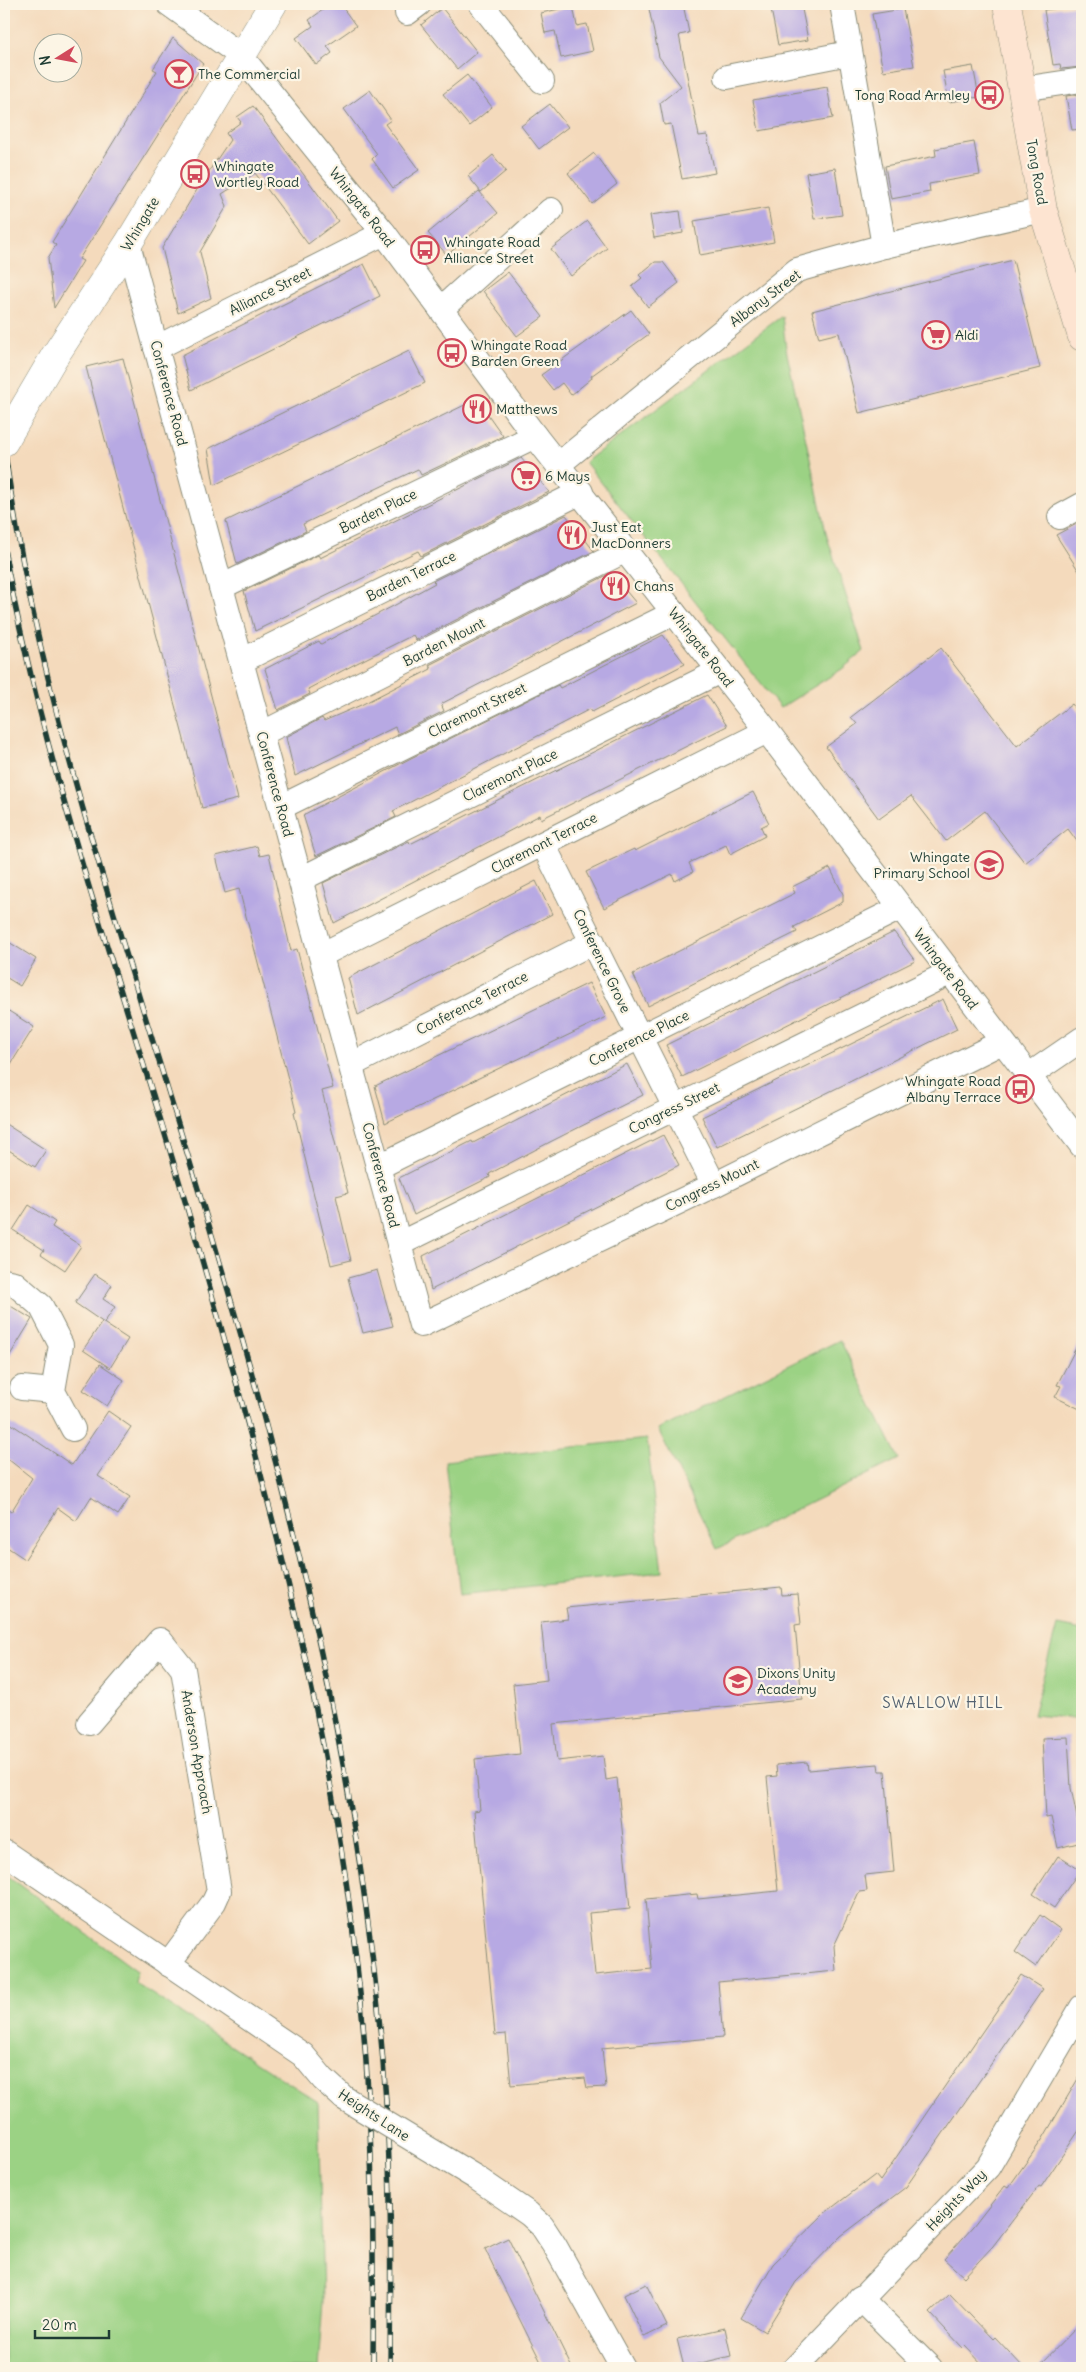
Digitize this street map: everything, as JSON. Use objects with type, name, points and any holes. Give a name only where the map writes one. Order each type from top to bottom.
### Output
[{"type":"main road","name":"Tong Road","points":[[1007,4],[1043,210],[1082,338]]},
{"type":"street","name":"Whingate Road","points":[[169,4],[240,55],[384,233],[536,436],[767,731],[1082,1146]]},
{"type":"street","name":"Whingate","points":[[4,442],[54,357],[128,244],[240,55],[273,4]]},
{"type":"street","points":[[481,4],[542,81]]},
{"type":"street","points":[[842,4],[884,246]]},
{"type":"street","points":[[727,77],[849,53]]},
{"type":"street","points":[[1022,89],[1082,80]]},
{"type":"street","points":[[441,309],[551,210]]},
{"type":"street","name":"Albany Street","points":[[559,464],[797,270],[884,246],[1043,210]]},
{"type":"street","name":"Alliance Street","points":[[156,348],[384,233]]},
{"type":"street","name":"Conference Road","points":[[128,244],[421,1325]]},
{"type":"street","name":"Barden Place","points":[[221,587],[536,436]]},
{"type":"street","name":"Barden Terrace","points":[[241,660],[581,492]]},
{"type":"street","points":[[1060,517],[1082,505]]},
{"type":"street","name":"Barden Mount","points":[[261,734],[626,550]]},
{"type":"street","name":"Claremont Street","points":[[281,807],[674,613]]},
{"type":"street","name":"Claremont Place","points":[[300,879],[720,671]]},
{"type":"street","name":"Claremont Terrace","points":[[321,955],[767,731]]},
{"type":"street","name":"Conference Grove","points":[[543,844],[714,1185]]},
{"type":"street","name":"Conference Place","points":[[378,1166],[900,908]]},
{"type":"street","name":"Conference Terrace","points":[[351,1065],[593,942]]},
{"type":"street","name":"Congress Street","points":[[399,1244],[949,973]]},
{"type":"street","points":[[1028,1076],[1082,1039]]},
{"type":"street","name":"Congress Mount","points":[[421,1325],[714,1185],[1002,1042]]},
{"type":"street","points":[[4,1281],[14,1283],[41,1306],[61,1345],[53,1391],[73,1429]]},
{"type":"street","points":[[22,1388],[53,1391]]},
{"type":"street","name":"Anderson Approach","points":[[89,1723],[160,1640],[183,1669],[219,1891],[214,1902],[168,1964]]},
{"type":"street","name":"Heights Lane","points":[[4,1852],[303,2056],[323,2079],[344,2098],[475,2177],[529,2214],[542,2226],[555,2246],[623,2368]]},
{"type":"street","name":"Heights Way","points":[[795,2368],[860,2298],[988,2167],[1082,2007]]},
{"type":"street","points":[[860,2298],[930,2368]]},
{"type":"green space","points":[[782,316],[786,349],[827,537],[864,651],[842,669],[780,708],[585,462]]},
{"type":"green space","points":[[840,1340],[899,1459],[717,1549],[658,1429]]},
{"type":"green space","points":[[647,1439],[662,1572],[460,1594],[445,1461]]},
{"type":"green space","points":[[1057,1625],[1082,1630],[1082,1719],[1033,1715]]},
{"type":"green space","points":[[4,1873],[137,1971],[135,1983],[318,2102],[323,2301],[318,2368],[4,2368]]},
{"type":"building","points":[[331,4],[340,4],[356,26],[327,46],[332,53],[316,65],[296,38],[313,26],[309,20]]},
{"type":"building","points":[[648,4],[683,4],[689,33],[679,35],[699,136],[707,135],[715,173],[682,179],[671,124],[664,125],[660,103],[681,86],[659,57]]},
{"type":"building","points":[[770,4],[801,4],[808,40],[778,45]]},
{"type":"building","points":[[1082,5],[1082,67],[1061,69],[1060,64],[1053,65],[1044,10]]},
{"type":"building","points":[[573,6],[577,26],[587,24],[593,51],[561,58],[555,31],[545,33],[541,13]]},
{"type":"building","points":[[442,8],[477,52],[457,69],[421,25]]},
{"type":"building","points":[[903,9],[914,66],[883,71],[872,14]]},
{"type":"building","points":[[173,38],[203,64],[79,259],[83,261],[54,308],[48,258],[56,245],[52,242],[157,71],[153,69]]},
{"type":"building","points":[[973,66],[979,97],[949,102],[943,71]]},
{"type":"building","points":[[467,75],[492,107],[469,126],[443,94]]},
{"type":"building","points":[[827,87],[833,118],[759,131],[753,100]]},
{"type":"building","points":[[370,90],[391,120],[385,124],[419,170],[393,188],[372,159],[377,154],[344,109]]},
{"type":"building","points":[[1082,94],[1082,129],[1072,130],[1066,96]]},
{"type":"building","points":[[550,104],[568,127],[539,149],[521,126]]},
{"type":"building","points":[[253,106],[338,221],[308,244],[255,173],[222,194],[227,206],[200,252],[211,298],[178,313],[162,248],[201,183],[230,140],[226,133],[241,122],[237,117]]},
{"type":"building","points":[[974,142],[980,175],[929,184],[930,192],[891,199],[885,166],[936,156],[935,149]]},
{"type":"building","points":[[594,153],[617,184],[592,204],[568,173]]},
{"type":"building","points":[[493,155],[506,171],[481,192],[468,176]]},
{"type":"building","points":[[835,168],[842,215],[814,219],[806,173]]},
{"type":"building","points":[[479,191],[498,213],[447,255],[428,233]]},
{"type":"building","points":[[768,208],[774,242],[700,255],[694,221]]},
{"type":"building","points":[[680,211],[683,233],[654,238],[650,215]]},
{"type":"building","points":[[587,221],[607,248],[571,276],[551,249]]},
{"type":"building","name":"Aldi","points":[[1013,260],[1040,368],[859,413],[839,333],[819,338],[812,311]]},
{"type":"building","points":[[655,262],[663,262],[679,283],[648,307],[632,286],[642,278],[639,275]]},
{"type":"building","points":[[364,264],[380,296],[191,390],[182,355]]},
{"type":"building","points":[[508,272],[543,317],[517,336],[483,291]]},
{"type":"building","points":[[631,310],[649,334],[591,376],[592,378],[571,395],[562,383],[553,390],[541,375]]},
{"type":"building","points":[[409,351],[425,383],[214,485],[208,449]]},
{"type":"building","points":[[123,358],[238,799],[202,808],[86,367]]},
{"type":"building","points":[[477,399],[503,436],[421,475],[418,469],[303,524],[306,531],[237,564],[226,521]]},
{"type":"building","points":[[521,458],[549,492],[421,556],[418,551],[255,631],[244,591],[318,555],[320,558]]},
{"type":"building","points":[[566,515],[594,551],[416,640],[413,635],[357,663],[308,689],[310,694],[278,710],[265,669],[319,641],[321,644],[435,583],[433,581]]},
{"type":"building","points":[[1082,521],[1082,576],[1056,535]]},
{"type":"building","points":[[611,573],[636,603],[441,704],[444,711],[398,734],[395,727],[295,776],[286,737],[322,718],[324,721],[361,705],[431,669],[429,665]]},
{"type":"building","points":[[663,635],[685,664],[592,712],[590,709],[393,811],[396,817],[316,856],[303,815],[411,758],[558,685],[560,688]]},
{"type":"building","points":[[941,648],[1017,746],[1072,704],[1082,717],[1082,848],[1068,829],[1025,863],[985,811],[946,841],[911,796],[879,819],[826,747],[857,724],[851,717]]},
{"type":"building","points":[[707,695],[727,726],[541,819],[540,815],[334,923],[323,883],[409,841],[410,844]]},
{"type":"building","points":[[753,792],[769,823],[761,827],[765,836],[730,854],[726,845],[689,863],[693,872],[675,881],[672,874],[604,908],[586,872],[634,849],[635,851]]},
{"type":"building","points":[[257,846],[260,856],[269,854],[291,951],[297,949],[333,1088],[322,1091],[348,1193],[336,1196],[351,1260],[331,1265],[294,1113],[296,1112],[288,1079],[239,889],[225,893],[216,856]]},
{"type":"building","points":[[830,868],[843,894],[843,902],[794,927],[797,932],[648,1006],[633,974],[795,893],[792,887]]},
{"type":"building","points":[[536,881],[552,914],[358,1015],[348,978]]},
{"type":"building","points":[[894,932],[915,961],[682,1077],[666,1045]]},
{"type":"building","points":[[4,939],[36,959],[20,986],[4,976]]},
{"type":"building","points":[[589,983],[606,1017],[385,1123],[375,1086]]},
{"type":"building","points":[[943,999],[957,1029],[717,1147],[702,1117]]},
{"type":"building","points":[[4,1008],[34,1027],[4,1075]]},
{"type":"building","points":[[627,1064],[643,1095],[489,1174],[490,1177],[414,1215],[399,1178],[472,1141],[473,1143]]},
{"type":"building","points":[[4,1123],[46,1150],[35,1167],[4,1147]]},
{"type":"building","points":[[663,1135],[679,1165],[431,1290],[423,1256]]},
{"type":"building","points":[[29,1205],[55,1222],[52,1227],[81,1246],[65,1270],[41,1254],[44,1250],[13,1230]]},
{"type":"building","points":[[377,1270],[393,1326],[363,1333],[348,1278]]},
{"type":"building","points":[[95,1274],[112,1285],[103,1299],[115,1307],[104,1323],[75,1303]]},
{"type":"building","points":[[4,1302],[32,1319],[4,1365]]},
{"type":"building","points":[[102,1322],[128,1339],[110,1368],[83,1350]]},
{"type":"building","points":[[1082,1336],[1082,1410],[1055,1397],[1061,1386],[1057,1385]]},
{"type":"building","points":[[100,1364],[124,1380],[107,1406],[83,1390]]},
{"type":"building","points":[[108,1411],[131,1427],[98,1476],[130,1497],[118,1515],[91,1497],[76,1521],[58,1508],[25,1559],[4,1545],[4,1507],[11,1512],[32,1478],[4,1456],[4,1419],[72,1465]]},
{"type":"building","points":[[781,1587],[782,1595],[798,1594],[801,1624],[795,1625],[802,1699],[553,1724],[557,1761],[603,1756],[606,1780],[617,1778],[630,1909],[589,1913],[595,1975],[652,1969],[646,1899],[697,1894],[698,1899],[778,1891],[767,1777],[777,1776],[776,1765],[807,1762],[808,1770],[878,1764],[879,1771],[885,1771],[894,1872],[865,1875],[867,1891],[859,1892],[834,1946],[836,1971],[718,1982],[723,2037],[602,2048],[606,2087],[587,2088],[585,2078],[511,2085],[506,2034],[495,2035],[474,1811],[480,1810],[475,1759],[520,1754],[513,1684],[547,1680],[541,1622],[568,1619],[566,1608]]},
{"type":"building","points":[[1068,1737],[1071,1788],[1082,1842],[1058,1848],[1051,1817],[1046,1818],[1042,1738]]},
{"type":"building","points":[[1058,1856],[1080,1870],[1054,1908],[1033,1894]]},
{"type":"building","points":[[1040,1915],[1061,1930],[1036,1967],[1015,1952]]},
{"type":"building","points":[[1021,1975],[1043,1989],[906,2187],[841,2236],[796,2282],[765,2332],[741,2318],[773,2264],[825,2213],[875,2175],[880,2181]]},
{"type":"building","points":[[1082,2072],[1082,2126],[1041,2187],[1039,2186],[993,2246],[964,2277],[944,2259],[973,2227],[1005,2186],[1008,2188],[1042,2140]]},
{"type":"building","points":[[508,2238],[572,2368],[544,2368],[506,2292],[485,2249]]},
{"type":"building","points":[[646,2284],[667,2326],[644,2337],[624,2295]]},
{"type":"building","points":[[950,2294],[1024,2368],[986,2368],[965,2346],[963,2348],[930,2313]]},
{"type":"building","points":[[1082,2322],[1082,2360],[1074,2368],[1037,2368]]},
{"type":"building","points":[[725,2328],[731,2356],[684,2367],[677,2339]]},
{"type":"railway","points":[[4,447],[25,571],[56,711],[97,857],[248,1360],[303,1572],[338,1734],[365,1897],[383,2062],[391,2253],[390,2368]]},
{"type":"railway","points":[[4,549],[22,639],[44,727],[68,815],[225,1341],[272,1517],[313,1695],[345,1875],[362,2016],[371,2167],[373,2368]]},
{"type":"place","name":"The Commercial","points":[[179,74]]},
{"type":"place","name":"Tong Road Armley","points":[[989,95]]},
{"type":"place","name":"Whingate Wortley Road","points":[[195,174]]},
{"type":"place","name":"Whingate Road Alliance Street","points":[[425,250]]},
{"type":"place","name":"Aldi","points":[[936,335]]},
{"type":"place","name":"Whingate Road Barden Green","points":[[452,353]]},
{"type":"place","name":"Matthews","points":[[477,409]]},
{"type":"place","name":"6 Mays","points":[[526,476]]},
{"type":"place","name":"Just Eat MacDonners","points":[[572,535]]},
{"type":"place","name":"Chans","points":[[615,586]]},
{"type":"place","name":"Whingate Primary School","points":[[989,865]]},
{"type":"place","name":"Whingate Road Albany Terrace","points":[[1020,1089]]},
{"type":"place","name":"Dixons Unity Academy","points":[[738,1681]]},
{"type":"district","name":"SWALLOW HILL","points":[[943,1703]]}]
